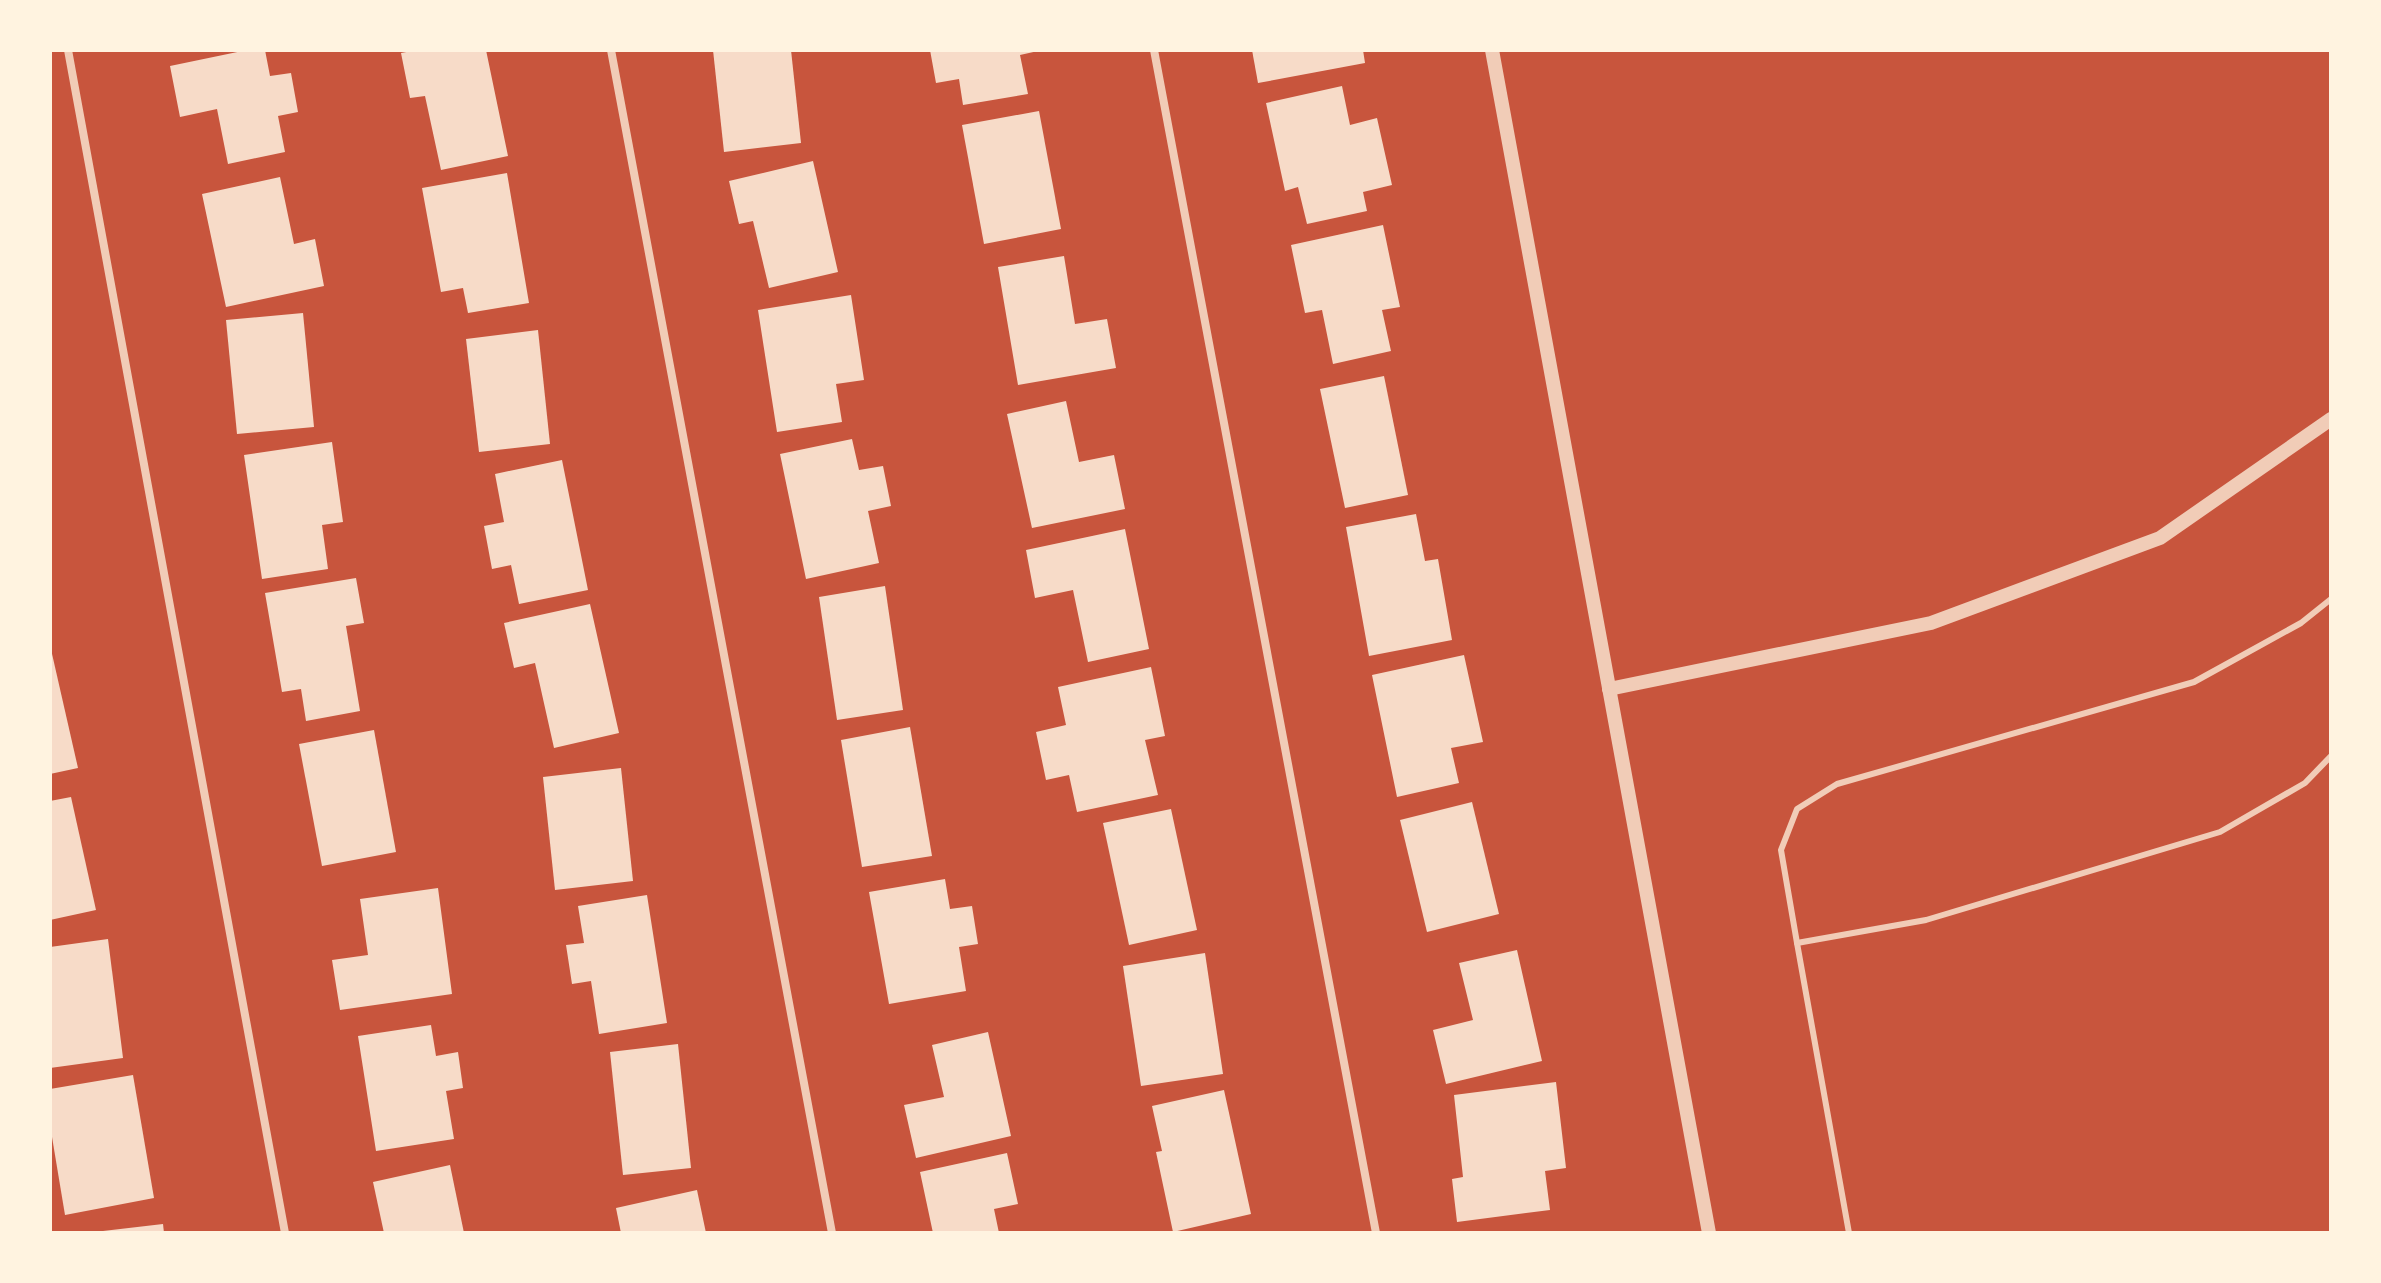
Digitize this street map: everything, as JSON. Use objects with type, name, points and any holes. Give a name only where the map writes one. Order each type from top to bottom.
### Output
[{"type":"street","points":[[68,50],[285,1233]]},
{"type":"street","points":[[611,50],[832,1233]]},
{"type":"street","points":[[1154,50],[1376,1233]]},
{"type":"street","points":[[1492,50],[1709,1233]]},
{"type":"street","points":[[1609,689],[1931,623],[2131,549],[2160,538],[2331,419]]},
{"type":"lane","points":[[1849,1233],[1781,850],[1797,809],[1837,784],[2194,682],[2301,623],[2331,599]]},
{"type":"lane","points":[[1797,943],[1926,920],[2220,832],[2305,783],[2331,756]]},
{"type":"building","points":[[247,50],[265,50],[270,76],[291,73],[298,112],[278,116],[285,152],[228,164],[217,109],[180,117],[170,66]]},
{"type":"building","points":[[417,50],[486,50],[508,156],[441,170],[425,96],[410,98],[401,53]]},
{"type":"building","points":[[713,50],[791,50],[801,143],[724,152]]},
{"type":"building","points":[[930,50],[1038,51],[1020,55],[1028,94],[963,105],[959,79],[936,83]]},
{"type":"building","points":[[1252,50],[1363,50],[1365,63],[1258,83]]},
{"type":"building","points":[[1342,86],[1350,125],[1377,118],[1392,185],[1363,192],[1367,211],[1307,224],[1298,187],[1285,191],[1266,103]]},
{"type":"building","points":[[1039,111],[1061,229],[984,244],[962,125]]},
{"type":"building","points":[[813,161],[838,272],[769,288],[753,221],[739,224],[729,181]]},
{"type":"building","points":[[507,173],[529,303],[468,313],[463,288],[441,292],[422,188]]},
{"type":"building","points":[[280,177],[294,244],[315,239],[324,286],[226,307],[202,194]]},
{"type":"building","points":[[1383,225],[1400,307],[1382,310],[1391,351],[1333,364],[1322,310],[1305,313],[1291,245]]},
{"type":"building","points":[[1064,256],[1075,324],[1107,319],[1116,368],[1018,385],[998,267]]},
{"type":"building","points":[[851,295],[864,380],[836,384],[842,422],[777,432],[758,310]]},
{"type":"building","points":[[303,313],[314,427],[237,434],[226,320]]},
{"type":"building","points":[[538,330],[550,444],[479,452],[466,339]]},
{"type":"building","points":[[1384,376],[1408,495],[1345,508],[1320,389]]},
{"type":"building","points":[[1066,401],[1079,462],[1114,455],[1125,509],[1032,528],[1007,414]]},
{"type":"building","points":[[852,439],[859,470],[883,466],[891,506],[868,511],[879,563],[806,579],[780,454]]},
{"type":"building","points":[[332,442],[343,522],[322,525],[328,569],[262,579],[244,455]]},
{"type":"building","points":[[562,460],[588,590],[519,604],[511,565],[492,569],[484,526],[504,522],[495,474]]},
{"type":"building","points":[[1416,514],[1425,561],[1438,559],[1452,640],[1369,656],[1346,527]]},
{"type":"building","points":[[1125,529],[1149,649],[1088,662],[1073,590],[1035,598],[1026,550]]},
{"type":"building","points":[[356,578],[364,623],[346,626],[360,711],[306,721],[301,689],[282,692],[265,593]]},
{"type":"building","points":[[885,586],[903,710],[837,720],[819,597]]},
{"type":"building","points":[[590,604],[619,733],[554,748],[535,663],[514,668],[504,623]]},
{"type":"building","points":[[50,645],[78,768],[50,774]]},
{"type":"building","points":[[1464,655],[1483,742],[1451,748],[1459,783],[1397,797],[1372,675]]},
{"type":"building","points":[[1151,667],[1165,736],[1145,740],[1158,795],[1077,812],[1069,775],[1046,780],[1036,732],[1066,725],[1058,687]]},
{"type":"building","points":[[910,727],[932,856],[862,867],[841,740]]},
{"type":"building","points":[[374,730],[396,852],[322,866],[299,744]]},
{"type":"building","points":[[621,768],[633,881],[555,890],[543,777]]},
{"type":"building","points":[[71,797],[96,910],[50,920],[50,801]]},
{"type":"building","points":[[1472,802],[1499,914],[1427,932],[1400,820]]},
{"type":"building","points":[[1171,809],[1197,930],[1129,945],[1103,823]]},
{"type":"building","points":[[945,879],[950,909],[972,906],[978,944],[959,947],[966,991],[889,1004],[869,892]]},
{"type":"building","points":[[438,888],[452,994],[340,1010],[332,960],[368,955],[360,899]]},
{"type":"building","points":[[647,895],[667,1023],[599,1034],[591,981],[572,984],[566,945],[584,943],[578,906]]},
{"type":"building","points":[[108,939],[123,1058],[50,1068],[50,947]]},
{"type":"building","points":[[1517,950],[1542,1061],[1446,1084],[1433,1030],[1473,1020],[1459,963]]},
{"type":"building","points":[[1205,953],[1223,1074],[1141,1086],[1123,966]]},
{"type":"building","points":[[431,1025],[436,1056],[458,1052],[463,1088],[446,1091],[454,1139],[376,1151],[358,1036]]},
{"type":"building","points":[[988,1032],[1011,1136],[916,1158],[904,1105],[944,1097],[932,1045]]},
{"type":"building","points":[[678,1044],[691,1168],[623,1175],[610,1052]]},
{"type":"building","points":[[133,1075],[154,1198],[65,1215],[50,1125],[50,1089]]},
{"type":"building","points":[[1556,1082],[1566,1168],[1545,1171],[1550,1210],[1457,1222],[1452,1179],[1463,1177],[1454,1095]]},
{"type":"building","points":[[1224,1090],[1251,1214],[1173,1232],[1156,1152],[1162,1151],[1152,1106]]},
{"type":"building","points":[[1007,1153],[1018,1204],[994,1209],[999,1233],[933,1233],[920,1172]]},
{"type":"building","points":[[450,1165],[464,1233],[384,1233],[373,1182]]},
{"type":"building","points":[[697,1190],[706,1233],[621,1233],[616,1208]]},
{"type":"building","points":[[163,1224],[164,1233],[103,1231]]}]
